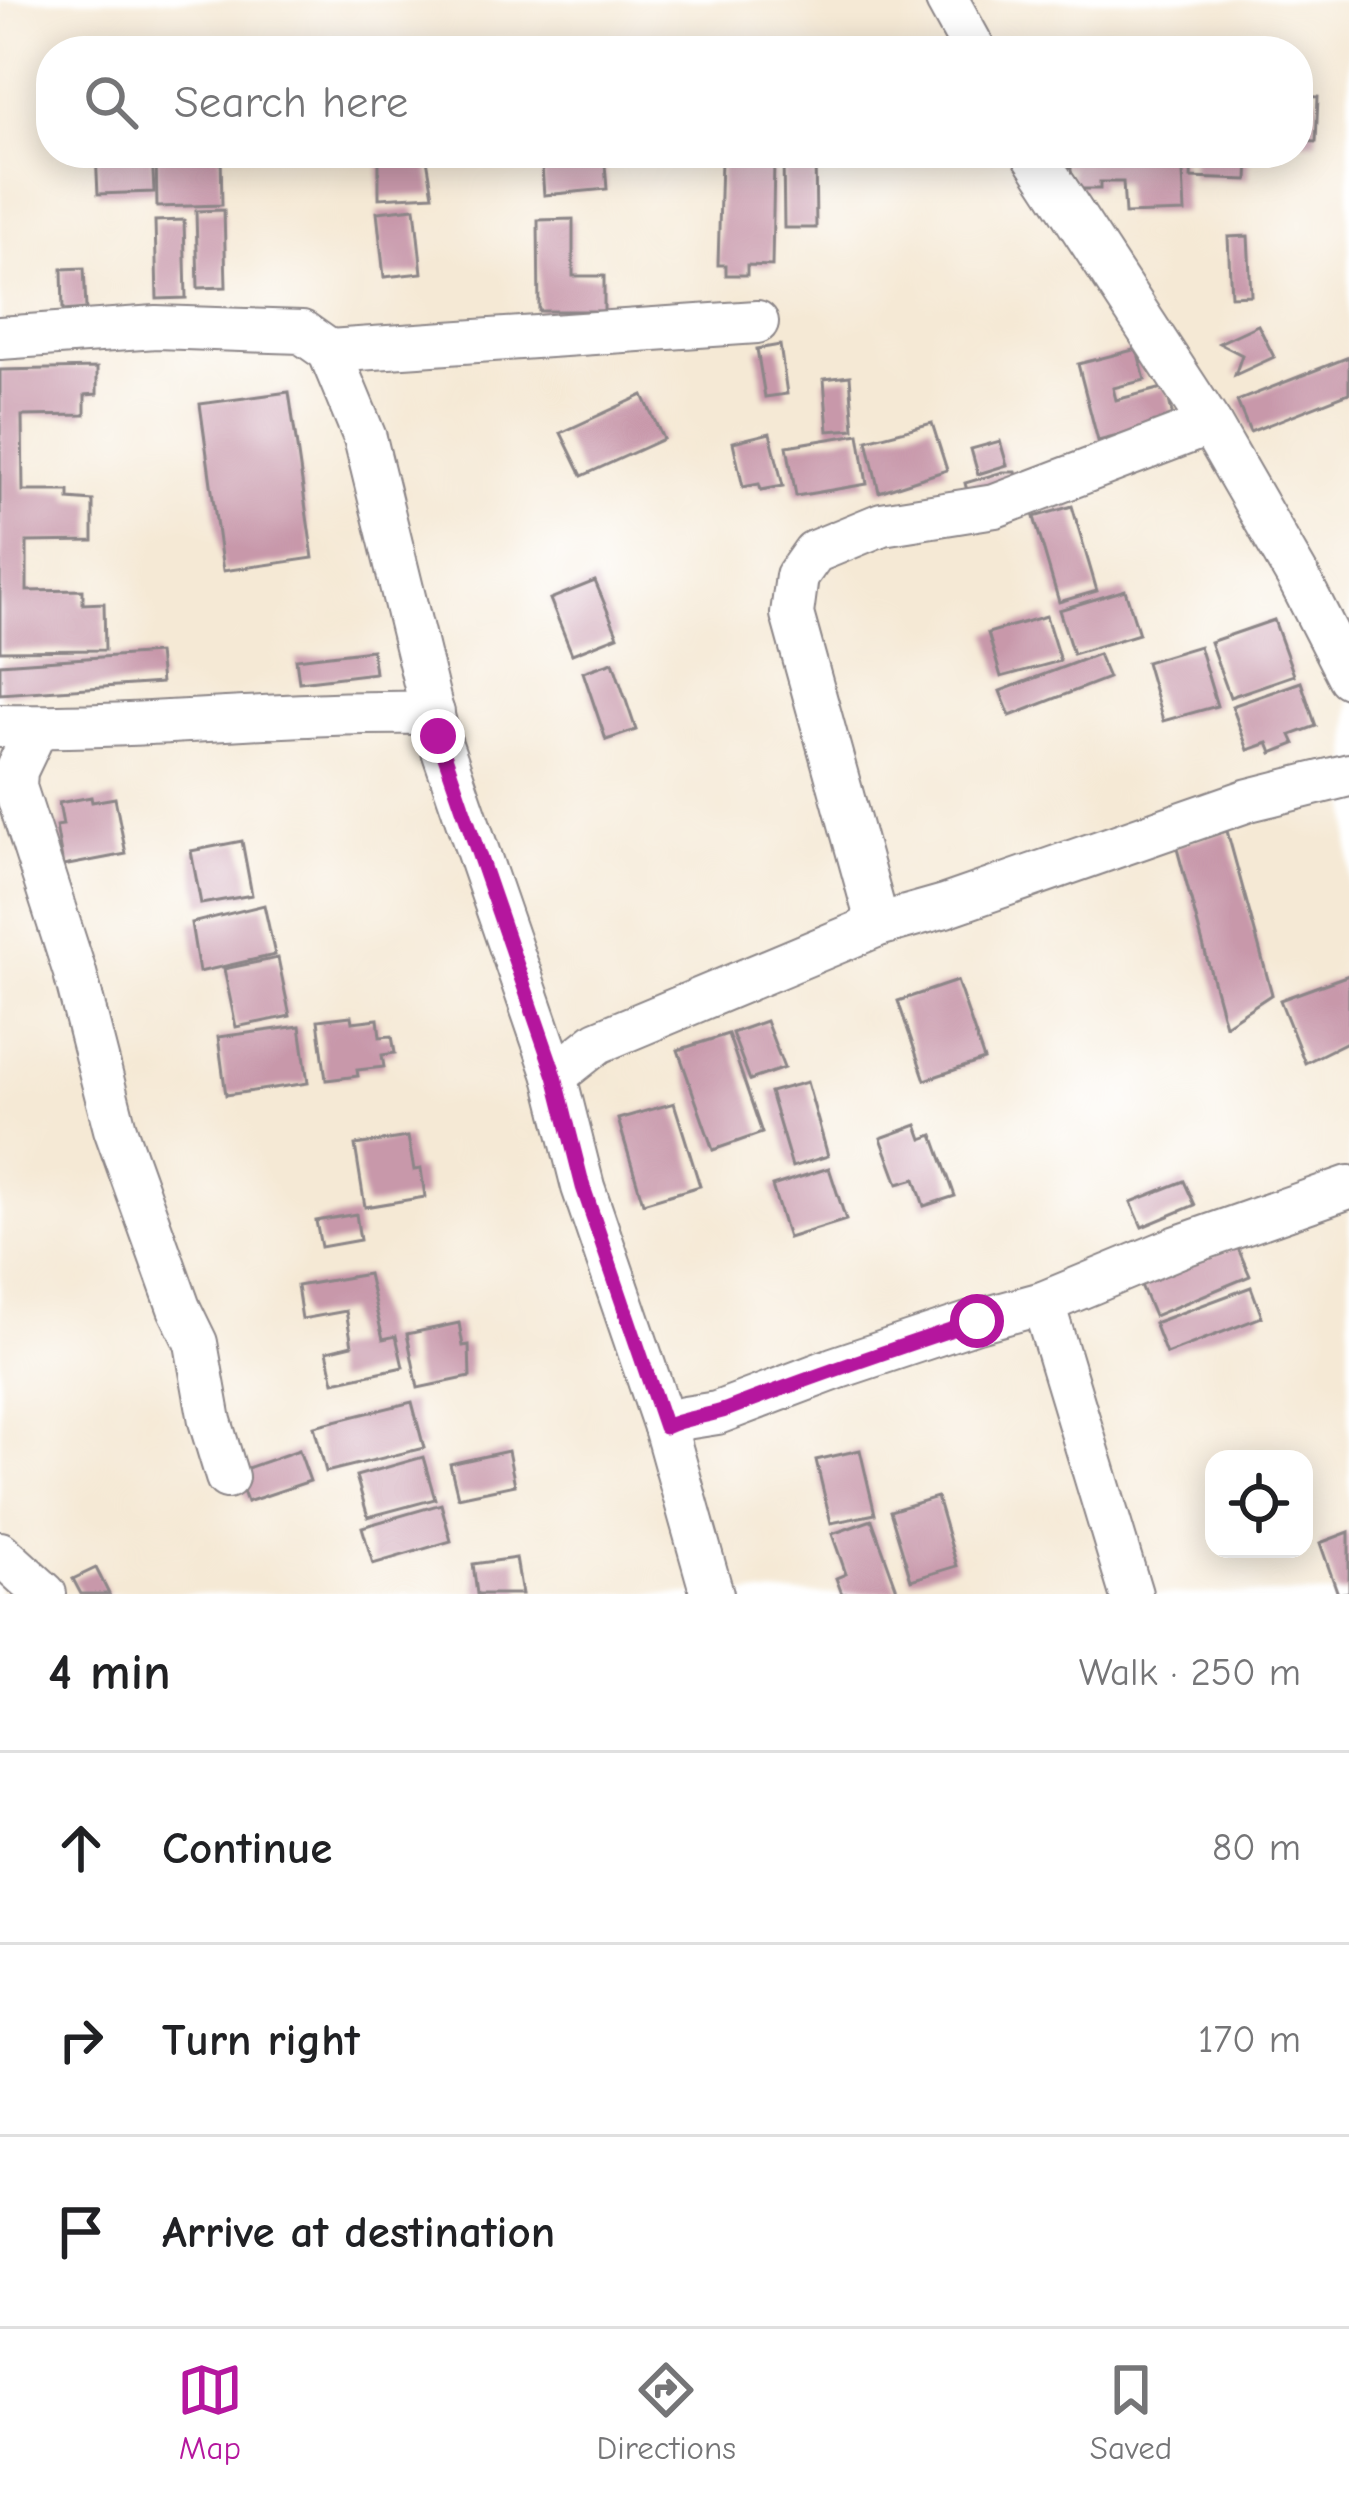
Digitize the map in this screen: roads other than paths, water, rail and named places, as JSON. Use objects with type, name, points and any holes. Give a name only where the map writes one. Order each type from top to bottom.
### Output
[{"type":"street","points":[[947,0],[967,36]]},
{"type":"street","points":[[1043,168],[1210,424],[1349,677]]},
{"type":"street","points":[[329,351],[757,322]]},
{"type":"street","points":[[0,338],[156,327],[302,332],[329,351],[364,438],[433,712],[555,1076],[583,1187],[665,1427],[712,1594]]},
{"type":"street","points":[[878,925],[792,614],[797,576],[814,552],[882,524],[994,506],[1210,424]]},
{"type":"street","points":[[227,1477],[210,1421],[196,1343],[178,1308],[115,1130],[76,973],[19,803],[19,726],[345,711],[433,712]]},
{"type":"street","points":[[555,1076],[598,1042],[878,925],[1249,800],[1349,775]]},
{"type":"street","points":[[665,1427],[1043,1303],[1178,1246],[1349,1187]]},
{"type":"street","points":[[1043,1303],[1131,1594]]},
{"type":"street","points":[[0,1553],[45,1594]]}]
